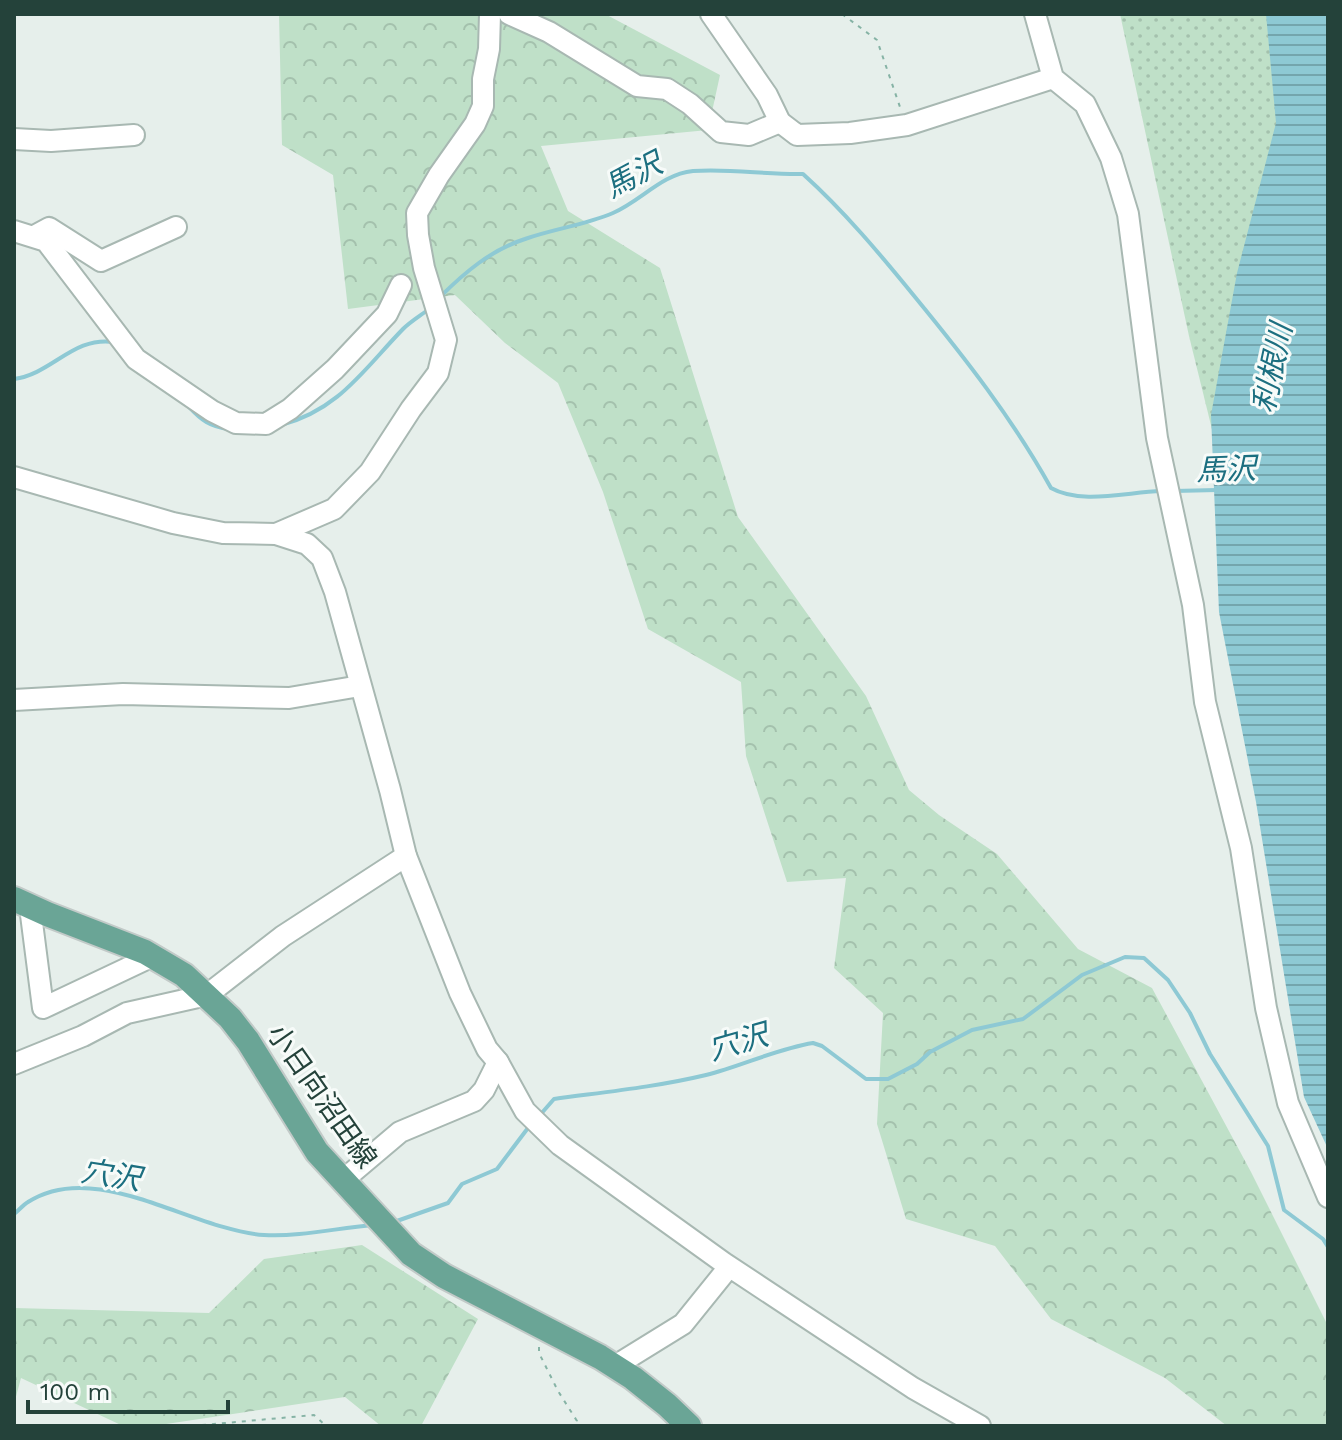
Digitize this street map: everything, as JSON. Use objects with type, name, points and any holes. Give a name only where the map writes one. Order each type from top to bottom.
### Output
[{"type":"main road","name":"小日向沼田線","points":[[22,903],[153,956],[184,975],[207,995],[248,1041],[317,1152],[411,1254],[444,1276],[615,1366],[667,1405],[689,1426]]},
{"type":"street","points":[[276,534],[334,509],[370,472],[438,373],[446,340],[424,268],[417,213],[475,124],[483,106],[490,14]]},
{"type":"street","points":[[509,14],[549,32],[637,86],[667,89],[690,104],[721,132],[749,135],[780,122]]},
{"type":"street","points":[[711,14],[767,95],[780,122],[797,135],[850,133],[907,125],[1053,78]]},
{"type":"street","points":[[1035,14],[1053,78],[1085,104],[1111,158],[1128,214],[1157,438],[1193,605],[1205,702],[1241,848],[1266,1008],[1288,1103],[1328,1197]]},
{"type":"street","points":[[14,139],[51,141],[134,135]]},
{"type":"street","points":[[23,234],[49,228],[101,261],[176,227]]},
{"type":"street","points":[[23,234],[46,241],[136,359],[212,411],[236,423],[266,424],[290,409],[335,369],[387,314],[401,285]]},
{"type":"street","points":[[14,477],[173,523],[223,533],[276,534],[307,544],[322,558],[335,592],[406,856],[460,993],[487,1049],[498,1062],[525,1111],[560,1145],[729,1267],[913,1388],[980,1426]]},
{"type":"street","points":[[14,700],[123,694],[289,698],[360,686]]},
{"type":"street","points":[[14,1064],[83,1036],[127,1013],[207,995],[283,936],[406,856]]},
{"type":"street","points":[[22,903],[43,1008],[153,956]]},
{"type":"street","points":[[349,1189],[400,1132],[474,1101],[484,1090],[498,1062]]},
{"type":"street","points":[[615,1366],[683,1324],[729,1267]]},
{"type":"path","points":[[842,14],[877,40],[907,125]]},
{"type":"path","points":[[538,1326],[539,1353],[577,1421],[576,1426]]},
{"type":"path","points":[[192,1426],[314,1415],[326,1426]]},
{"type":"green space","points":[[279,14],[605,14],[720,75],[708,130],[541,146],[568,211],[660,268],[738,517],[866,696],[909,790],[939,815],[997,854],[1078,949],[1152,988],[1251,1172],[1328,1326],[1328,1426],[1227,1426],[1165,1378],[1051,1319],[995,1246],[906,1219],[877,1124],[883,1013],[834,968],[846,878],[787,882],[746,756],[741,682],[648,629],[603,492],[558,383],[505,343],[455,295],[348,309],[333,175],[282,145]]},
{"type":"green space","points":[[1120,14],[1328,14],[1328,900],[1189,336]]},
{"type":"green space","points":[[362,1245],[478,1319],[421,1426],[381,1426],[345,1397],[153,1426],[123,1426],[21,1378],[14,1404],[14,1308],[209,1313],[264,1259]]},
{"type":"water","name":"利根川","points":[[1266,14],[1328,14],[1328,1149],[1304,1097],[1256,802],[1219,612],[1211,415],[1237,273],[1276,123]]},
{"type":"waterway","name":"馬沢","points":[[440,297],[469,271],[501,249],[613,213],[661,182],[682,173],[720,170],[803,174],[861,233],[952,343],[1004,413],[1051,488],[1090,497],[1161,491]]},
{"type":"waterway","name":"馬沢","points":[[281,425],[335,399],[403,329],[429,309]]},
{"type":"waterway","name":"馬沢","points":[[14,379],[28,376],[86,345],[114,342]]},
{"type":"waterway","name":"馬沢","points":[[189,407],[206,422],[229,429]]},
{"type":"waterway","name":"馬沢","points":[[1174,491],[1217,490]]},
{"type":"waterway","name":"穴沢","points":[[540,1115],[554,1099],[687,1079],[813,1043],[822,1046],[866,1079],[888,1079],[972,1030],[1023,1019],[1082,975],[1125,957],[1144,958],[1168,980],[1190,1013],[1210,1054],[1268,1146],[1284,1210],[1323,1239],[1328,1247]]},
{"type":"waterway","name":"穴沢","points":[[394,1222],[448,1203],[462,1184],[497,1169],[531,1124]]},
{"type":"waterway","name":"穴沢","points":[[14,1214],[28,1202],[55,1191],[83,1188],[144,1200],[206,1222],[264,1235],[305,1234],[373,1225]]}]
